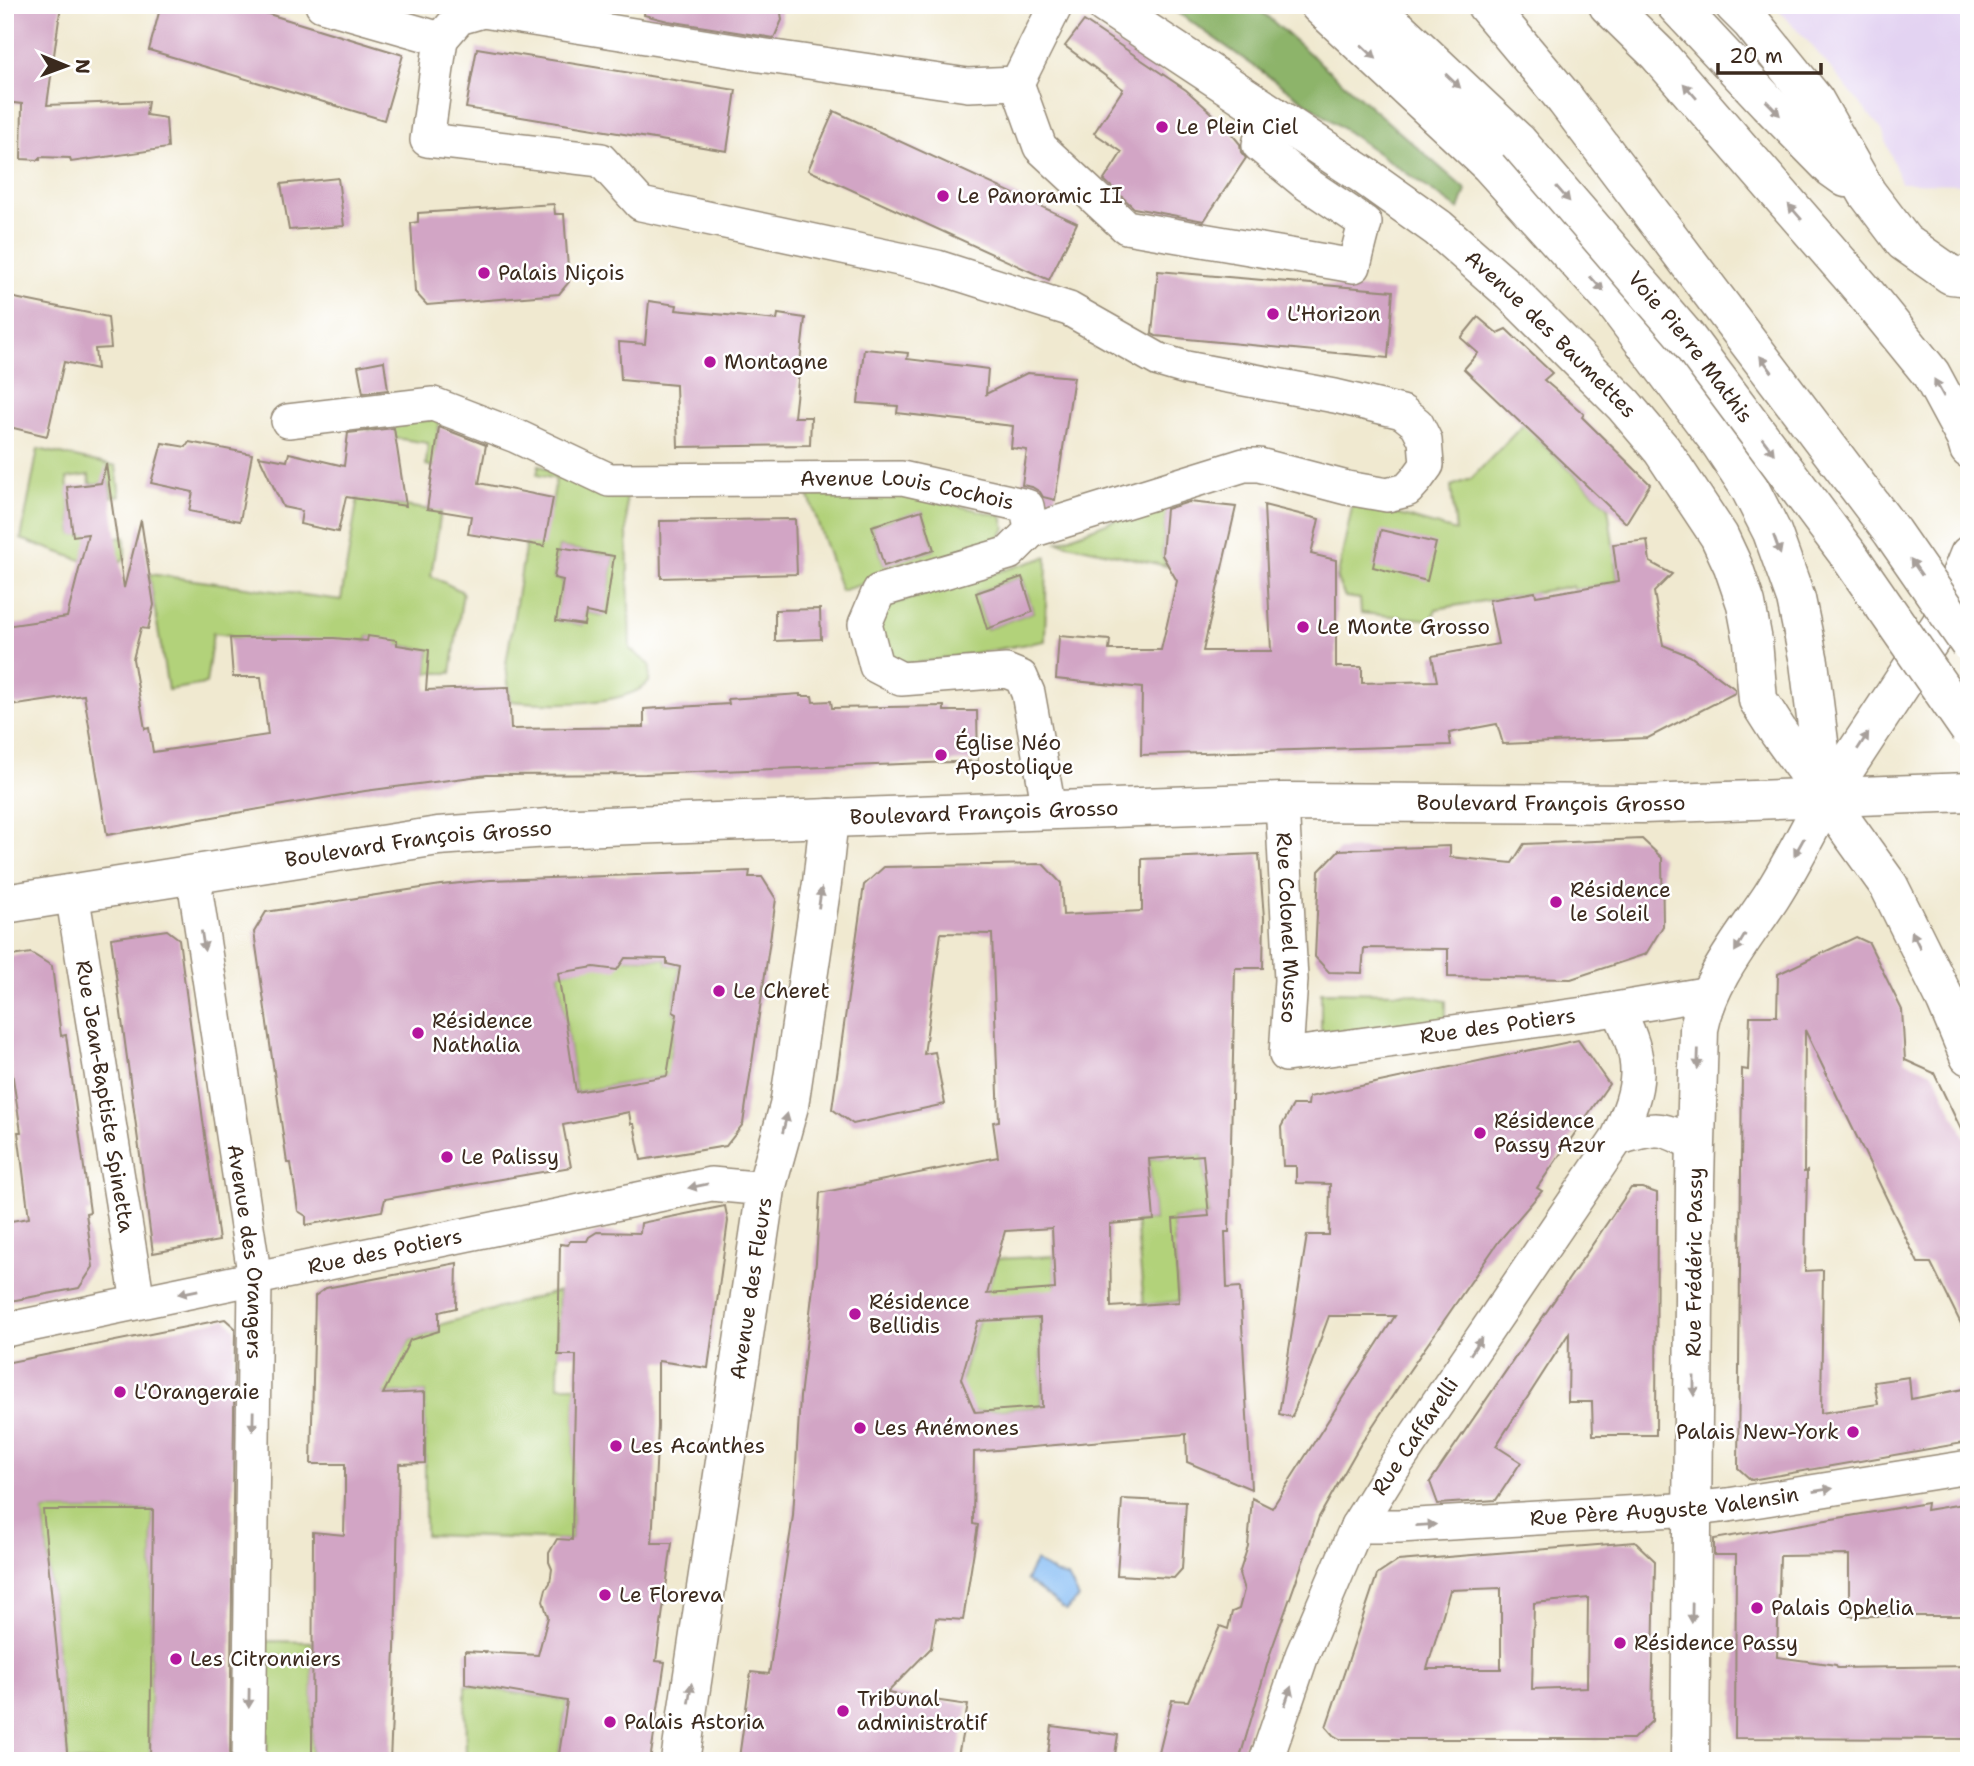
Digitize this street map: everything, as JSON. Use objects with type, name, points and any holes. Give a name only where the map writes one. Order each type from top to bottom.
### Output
[{"type":"main road","name":"Avenue des Baumettes","points":[[1106,5],[1365,176],[1437,228],[1522,302],[1624,405],[1662,450],[1719,536],[1733,566],[1746,604],[1753,641],[1758,700],[1889,886],[1946,1001],[1969,1056]]},
{"type":"main road","points":[[1319,5],[1490,165],[1605,293],[1720,443],[1749,487],[1772,532],[1796,599],[1809,662],[1826,798]]},
{"type":"main road","name":"Voie Pierre Mathis","points":[[1364,5],[1399,30],[1518,142],[1686,337],[1850,557],[1969,729]]},
{"type":"main road","points":[[1486,5],[1564,98],[1892,532],[1955,633]]},
{"type":"main road","points":[[1608,5],[1658,54],[1862,289],[1931,374],[1969,449]]},
{"type":"main road","points":[[1676,5],[1832,168],[1867,193]]},
{"type":"main road","points":[[1734,5],[1815,101],[1867,193],[1904,242],[1951,275],[1969,277]]},
{"type":"main road","points":[[1969,555],[1955,633],[1934,672],[1940,705],[1956,730],[1969,739]]},
{"type":"main road","name":"Rue Frédéric Passy","points":[[1690,1761],[1696,1146],[1699,1029],[1703,1008],[1743,937],[1772,895],[1826,798],[1955,633]]},
{"type":"main road","name":"Boulevard François Grosso","points":[[5,904],[193,873],[488,831],[1282,802],[1643,804],[1969,792]]},
{"type":"main road","name":"Avenue des Fleurs","points":[[680,1761],[766,1189],[789,1106],[829,818]]},
{"type":"street","points":[[322,5],[441,39]]},
{"type":"street","points":[[1056,5],[1017,83],[1040,147],[1126,227],[1354,266],[1365,223],[1304,181],[1259,145],[1267,112]]},
{"type":"street","points":[[1017,83],[968,85],[483,11],[459,18],[441,39],[427,139],[601,160],[641,204],[937,267],[1069,309],[1160,360],[1186,368],[1335,396],[1402,412],[1417,424],[1425,440],[1426,465],[1416,480],[1406,490],[1387,495],[1347,488],[1259,465],[1244,465],[1031,531]]},
{"type":"street","name":"Avenue Louis Cochois","points":[[288,421],[433,404],[516,436],[609,480],[902,478],[1027,506],[1031,531],[1009,553],[878,591],[865,624],[876,666],[901,679],[997,670],[1015,674],[1024,680],[1049,809]]},
{"type":"street","name":"Rue Colonel Musso","points":[[1282,802],[1291,980],[1286,1055]]},
{"type":"street","name":"Avenue des Orangers","points":[[193,873],[255,1279],[249,1761]]},
{"type":"street","name":"Rue Jean-Baptiste Spinetta","points":[[72,893],[138,1302]]},
{"type":"street","name":"Rue des Potiers","points":[[1286,1055],[1618,1009],[1710,993]]},
{"type":"street","name":"Rue Caffarelli","points":[[1266,1761],[1302,1655],[1357,1526],[1388,1476],[1617,1139],[1633,1103],[1639,1073],[1635,1049],[1618,1009]]},
{"type":"street","points":[[1617,1139],[1658,1128],[1676,1133],[1696,1146]]},
{"type":"street","name":"Rue des Potiers","points":[[5,1330],[711,1184],[766,1189]]},
{"type":"street","name":"Rue Père Auguste Valensin","points":[[1357,1526],[1399,1526],[1693,1509],[1969,1467]]},
{"type":"shaded area","points":[[1773,5],[1969,5],[1969,184],[1901,183],[1882,130],[1807,40]]},
{"type":"green space","points":[[1167,5],[1254,5],[1466,190],[1459,210]]},
{"type":"green space","points":[[1539,408],[1536,438],[1608,506],[1618,582],[1574,590],[1573,586],[1436,609],[1432,620],[1361,613],[1360,599],[1345,597],[1337,580],[1353,502],[1456,531],[1451,486],[1471,479]]},
{"type":"green space","points":[[440,419],[435,456],[449,458],[431,576],[463,592],[451,673],[427,673],[429,650],[397,645],[368,636],[367,641],[231,638],[230,635],[213,633],[206,684],[168,690],[149,574],[341,600],[370,424]],"holes":[[[381,436],[428,443],[426,465],[438,468],[432,510],[391,504]]]},
{"type":"green space","points":[[38,449],[116,466],[120,496],[112,497],[109,482],[90,484],[89,475],[67,478],[73,535],[103,532],[105,539],[125,537],[125,558],[109,570],[21,539]]},
{"type":"green space","points":[[539,465],[562,477],[626,495],[630,649],[650,665],[649,682],[637,690],[603,700],[583,702],[510,701],[506,664],[532,506],[551,509],[556,479],[537,475]],"holes":[[[559,547],[614,556],[604,616],[586,612],[583,625],[557,621],[563,580],[554,578]]]},
{"type":"green space","points":[[887,489],[1002,516],[1005,528],[1001,536],[989,544],[841,591],[808,494]],"holes":[[[922,511],[934,550],[884,565],[872,526]]]},
{"type":"green space","points":[[1170,498],[1173,501],[1167,506],[1162,555],[1167,566],[1058,542]]},
{"type":"green space","points":[[1047,557],[1045,641],[912,664],[889,655],[878,625],[886,606]],"holes":[[[1022,577],[1033,612],[987,629],[976,593]]]},
{"type":"green space","points":[[625,958],[667,959],[667,964],[680,967],[673,1012],[677,1014],[670,1057],[678,1074],[576,1092],[558,973]]},
{"type":"green space","points":[[1321,992],[1406,993],[1446,1001],[1446,1025],[1336,1042],[1321,1029]]},
{"type":"green space","points":[[1203,1155],[1209,1216],[1173,1219],[1179,1301],[1144,1305],[1136,1221],[1154,1220],[1149,1159]]},
{"type":"green space","points":[[1054,1256],[1057,1316],[1040,1317],[1042,1407],[975,1412],[957,1394],[997,1259]]},
{"type":"green space","points":[[559,1291],[558,1386],[576,1386],[572,1540],[425,1535],[425,1392],[379,1394],[410,1340],[439,1331],[439,1325]]},
{"type":"green space","points":[[43,1510],[153,1510],[150,1761],[68,1761]]},
{"type":"green space","points":[[267,1641],[313,1642],[312,1761],[267,1761]]},
{"type":"green space","points":[[465,1685],[567,1701],[558,1761],[466,1761]]},
{"type":"water","points":[[1035,1561],[1056,1574],[1068,1577],[1079,1598],[1066,1610],[1026,1580]]},
{"type":"building","points":[[5,5],[61,5],[47,105],[148,101],[146,115],[166,118],[168,148],[71,162],[70,158],[21,159],[22,104],[5,102]]},
{"type":"building","points":[[161,5],[239,5],[403,55],[384,120],[149,50]]},
{"type":"building","points":[[645,5],[780,5],[782,20],[774,38],[644,15]]},
{"type":"building","name":"Le Plein Ciel","points":[[1084,21],[1186,90],[1221,121],[1240,144],[1241,152],[1246,158],[1204,221],[1134,208],[1104,180],[1122,152],[1094,133],[1123,89],[1065,46]]},
{"type":"building","points":[[477,48],[736,90],[727,151],[466,108]]},
{"type":"building","name":"Le Panoramic II","points":[[834,111],[1077,223],[1049,280],[808,170]]},
{"type":"building","points":[[338,178],[344,226],[289,230],[281,184]]},
{"type":"building","name":"Palais Niçois","points":[[554,204],[555,214],[564,214],[569,282],[559,294],[427,305],[415,292],[411,223],[418,222],[418,213]]},
{"type":"building","name":"L'Horizon","points":[[1158,271],[1393,291],[1388,358],[1156,336],[1152,334]]},
{"type":"building","points":[[5,296],[108,317],[111,348],[95,349],[97,369],[64,362],[47,436],[5,426]]},
{"type":"building","name":"Montagne","points":[[649,301],[677,305],[676,310],[777,320],[778,314],[805,318],[794,417],[811,417],[810,445],[678,447],[676,385],[621,380],[619,342],[645,344]]},
{"type":"building","points":[[1478,317],[1497,333],[1506,329],[1552,373],[1544,380],[1584,414],[1582,417],[1650,484],[1626,523],[1464,369],[1478,353],[1461,338]]},
{"type":"building","points":[[864,349],[908,353],[907,359],[988,369],[986,394],[1027,373],[1074,377],[1055,500],[1043,497],[1032,487],[1022,485],[1027,450],[1011,448],[1013,426],[897,413],[898,406],[858,403]]},
{"type":"building","points":[[384,361],[388,390],[363,393],[358,366]]},
{"type":"building","points":[[439,427],[486,445],[479,483],[553,498],[544,546],[468,534],[471,516],[427,509]]},
{"type":"building","points":[[394,428],[406,506],[346,497],[338,532],[300,524],[302,511],[283,507],[259,456],[287,461],[289,453],[344,466],[348,433]]},
{"type":"building","points":[[189,442],[252,454],[240,521],[189,511],[193,492],[151,483],[162,443],[186,447]]},
{"type":"building","points":[[106,464],[124,588],[141,520],[154,605],[148,629],[141,628],[133,659],[145,729],[149,728],[153,752],[268,735],[261,677],[233,677],[230,638],[334,638],[367,641],[368,636],[397,640],[397,645],[429,650],[426,690],[509,687],[511,729],[644,727],[644,709],[729,704],[728,699],[800,694],[812,696],[813,702],[831,701],[832,708],[944,706],[944,711],[977,711],[978,761],[645,774],[487,775],[365,791],[107,835],[84,695],[17,705],[5,699],[5,626],[67,617],[88,534],[73,536],[67,487],[101,483]]},
{"type":"building","points":[[1189,502],[1236,507],[1203,651],[1271,651],[1264,505],[1319,519],[1311,554],[1336,560],[1336,667],[1362,667],[1362,683],[1437,681],[1432,656],[1498,644],[1489,600],[1535,592],[1536,596],[1618,582],[1613,544],[1647,540],[1650,562],[1672,574],[1654,592],[1663,645],[1690,656],[1735,689],[1735,693],[1648,738],[1503,744],[1497,724],[1449,733],[1451,745],[1141,755],[1142,688],[1056,679],[1059,636],[1110,640],[1109,650],[1161,650],[1177,581],[1162,555],[1166,509]]},
{"type":"building","points":[[922,510],[934,550],[884,566],[872,526]]},
{"type":"building","points":[[795,519],[797,574],[661,578],[660,521]]},
{"type":"building","points":[[1381,530],[1436,543],[1427,581],[1373,567]]},
{"type":"building","points":[[559,547],[614,556],[605,616],[586,612],[584,625],[556,621],[563,580],[554,578]]},
{"type":"building","points":[[1022,577],[1033,612],[987,629],[976,593]]},
{"type":"building","points":[[820,609],[821,639],[775,641],[775,610]]},
{"type":"building","points":[[1642,839],[1662,858],[1663,926],[1646,954],[1571,979],[1448,977],[1448,949],[1364,948],[1362,973],[1329,972],[1315,957],[1319,871],[1339,850],[1450,846],[1450,857],[1512,863],[1524,844]]},
{"type":"building","points":[[1259,854],[1264,918],[1263,968],[1235,968],[1229,1232],[1225,1232],[1227,1288],[1240,1287],[1251,1489],[1187,1462],[1186,1434],[974,1452],[973,1524],[978,1525],[963,1620],[936,1618],[931,1648],[887,1693],[968,1705],[957,1761],[759,1761],[739,1758],[751,1672],[769,1674],[793,1516],[800,1397],[816,1262],[820,1193],[998,1157],[993,1122],[999,1121],[992,934],[941,933],[924,1054],[935,1052],[945,1104],[853,1124],[832,1109],[864,885],[884,867],[1043,864],[1061,883],[1063,915],[1142,911],[1142,859]],"holes":[[[1203,1155],[1209,1216],[1173,1219],[1179,1302],[1111,1307],[1110,1224],[1154,1220],[1149,1159]],[[1052,1228],[1055,1289],[987,1294],[1005,1231]],[[1040,1318],[1042,1407],[975,1412],[961,1379],[978,1321]]]},
{"type":"building","points":[[750,871],[749,877],[762,877],[776,899],[743,1124],[726,1146],[641,1160],[629,1112],[563,1125],[571,1167],[385,1199],[382,1211],[306,1225],[306,1216],[298,1211],[291,1163],[287,1163],[254,932],[266,912],[491,880]],"holes":[[[625,958],[667,959],[667,964],[680,967],[673,1012],[677,1014],[667,1076],[576,1092],[558,973],[594,967],[617,970]]]},
{"type":"building","points":[[167,930],[179,939],[219,1241],[153,1253],[111,938]]},
{"type":"building","points":[[1856,937],[1869,943],[1902,1010],[1905,1060],[1934,1073],[1969,1146],[1969,1340],[1931,1263],[1918,1263],[1805,1030],[1805,1271],[1823,1270],[1821,1413],[1878,1404],[1874,1382],[1909,1377],[1911,1399],[1969,1388],[1969,1442],[1751,1480],[1738,1468],[1742,1069],[1748,1070],[1750,1016],[1777,1016],[1778,974]]},
{"type":"building","points":[[31,953],[52,966],[61,1036],[66,1035],[90,1212],[86,1213],[93,1267],[79,1288],[5,1302],[5,1222],[29,1218],[18,1132],[21,1132],[8,1045],[5,1046],[5,957]]},
{"type":"building","points":[[1578,1040],[1609,1084],[1537,1188],[1542,1191],[1499,1241],[1409,1371],[1360,1445],[1319,1517],[1271,1651],[1239,1761],[1157,1761],[1172,1700],[1188,1701],[1220,1626],[1228,1629],[1232,1612],[1239,1609],[1244,1590],[1239,1574],[1248,1546],[1252,1498],[1272,1508],[1395,1316],[1329,1316],[1292,1417],[1279,1414],[1307,1235],[1329,1235],[1330,1184],[1296,1183],[1296,1166],[1283,1166],[1281,1127],[1293,1105],[1308,1105],[1309,1097]]},
{"type":"building","points":[[1631,1188],[1657,1193],[1656,1435],[1593,1435],[1592,1402],[1568,1402],[1569,1333],[1496,1446],[1521,1462],[1496,1500],[1438,1504],[1430,1482]]},
{"type":"building","points":[[725,1206],[728,1221],[708,1368],[658,1361],[658,1427],[652,1543],[672,1543],[656,1661],[665,1662],[650,1761],[558,1761],[567,1701],[465,1684],[465,1651],[538,1655],[548,1617],[543,1601],[552,1569],[549,1553],[557,1539],[572,1540],[576,1355],[558,1355],[560,1244],[587,1241],[597,1232],[640,1233],[641,1223]]},
{"type":"building","points":[[457,1263],[456,1308],[439,1312],[439,1331],[410,1340],[383,1394],[425,1392],[425,1463],[399,1464],[390,1761],[312,1761],[313,1532],[344,1535],[345,1494],[345,1464],[311,1464],[315,1296],[326,1288]]},
{"type":"building","points":[[225,1319],[235,1328],[230,1761],[150,1761],[153,1510],[43,1510],[68,1761],[5,1761],[5,1363]]},
{"type":"building","points":[[1122,1499],[1186,1502],[1182,1569],[1174,1578],[1117,1575]]},
{"type":"building","points":[[1927,1503],[1926,1510],[1969,1503],[1969,1616],[1849,1616],[1849,1555],[1780,1556],[1777,1657],[1836,1665],[1838,1668],[1969,1666],[1969,1739],[1735,1738],[1736,1555],[1714,1555],[1714,1539]]},
{"type":"building","points":[[1635,1542],[1655,1561],[1652,1721],[1633,1739],[1340,1739],[1333,1735],[1326,1727],[1377,1575],[1398,1561]],"holes":[[[1501,1588],[1501,1669],[1427,1669],[1450,1590]],[[1588,1598],[1587,1687],[1532,1689],[1534,1603]]]},
{"type":"building","points":[[1052,1726],[1118,1735],[1114,1761],[1047,1761]]},
{"type":"place","name":"Le Plein Ciel","points":[[1162,127]]},
{"type":"place","name":"Le Panoramic II","points":[[943,196]]},
{"type":"place","name":"Palais Niçois","points":[[484,273]]},
{"type":"place","name":"L'Horizon","points":[[1273,314]]},
{"type":"place","name":"Montagne","points":[[710,362]]},
{"type":"place","name":"Le Monte Grosso","points":[[1303,627]]},
{"type":"place","name":"Église Néo Apostolique","points":[[941,755]]},
{"type":"place","name":"Résidence le Soleil","points":[[1556,902]]},
{"type":"place","name":"Le Cheret","points":[[719,991]]},
{"type":"place","name":"Résidence Nathalia","points":[[418,1033]]},
{"type":"place","name":"Résidence Passy Azur","points":[[1480,1133]]},
{"type":"place","name":"Le Palissy","points":[[447,1157]]},
{"type":"place","name":"Résidence Bellidis","points":[[855,1314]]},
{"type":"place","name":"L'Orangeraie","points":[[120,1392]]},
{"type":"place","name":"Les Anémones","points":[[860,1428]]},
{"type":"place","name":"Palais New-York","points":[[1853,1432]]},
{"type":"place","name":"Les Acanthes","points":[[616,1446]]},
{"type":"place","name":"Le Floreva","points":[[605,1595]]},
{"type":"place","name":"Palais Ophelia","points":[[1757,1608]]},
{"type":"place","name":"Résidence Passy","points":[[1620,1643]]},
{"type":"place","name":"Les Citronniers","points":[[176,1659]]},
{"type":"place","name":"Tribunal administratif","points":[[843,1711]]},
{"type":"place","name":"Palais Astoria","points":[[610,1722]]}]
